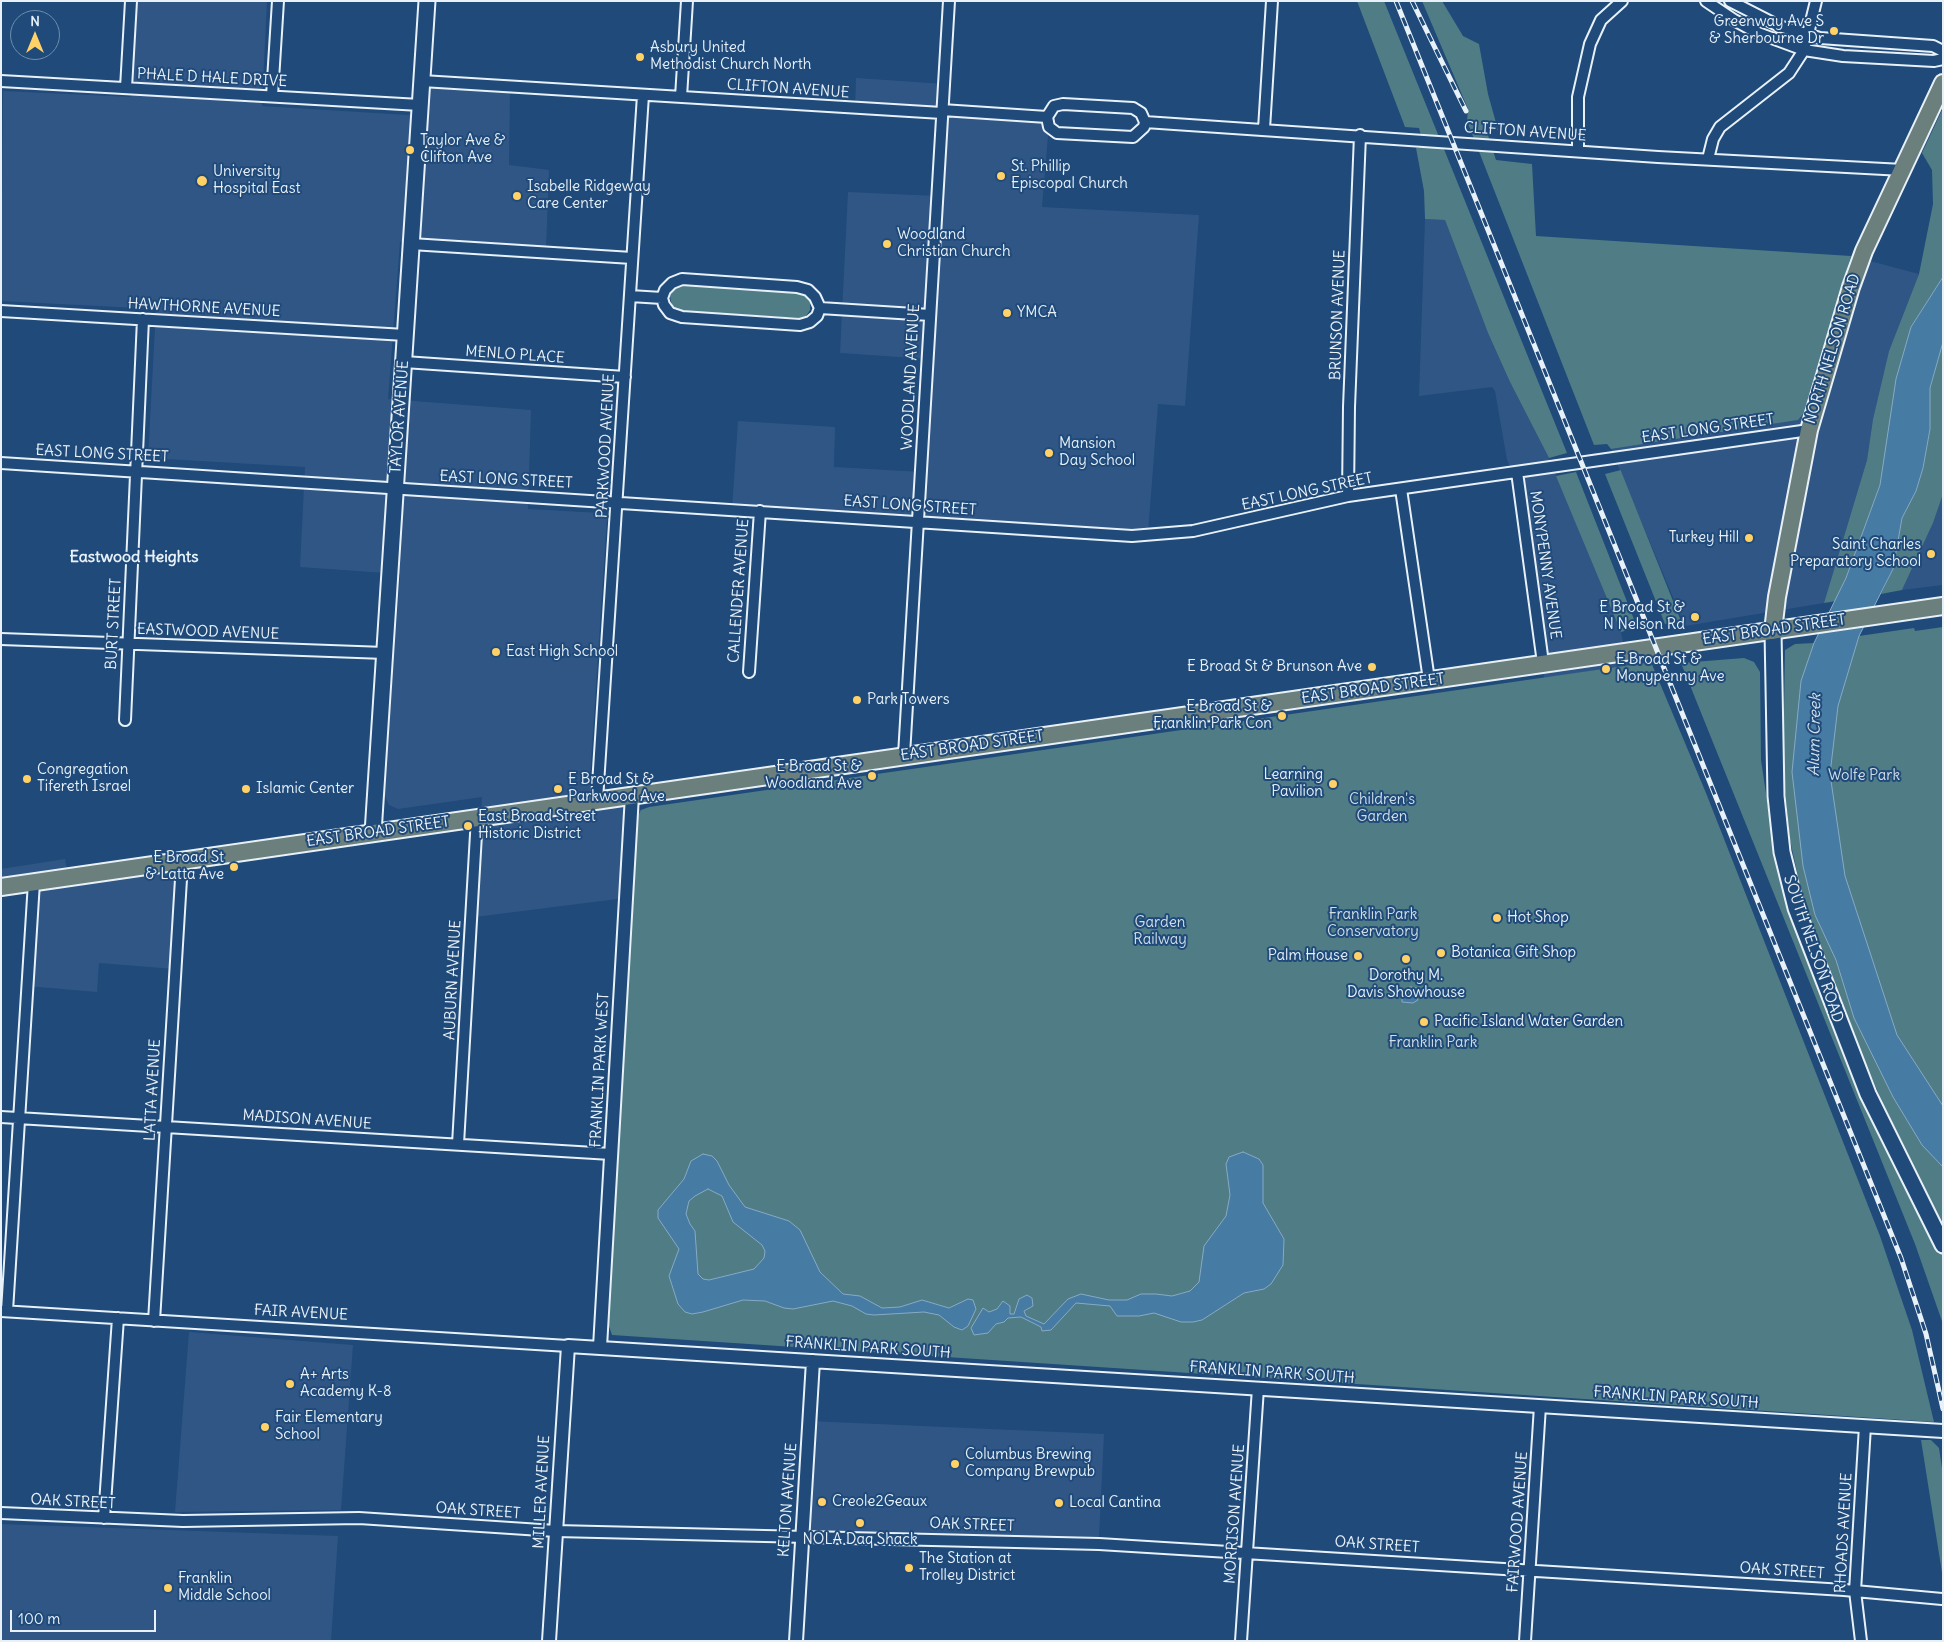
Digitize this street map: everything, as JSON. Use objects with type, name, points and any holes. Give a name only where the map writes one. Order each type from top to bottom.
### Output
[{"type":"main road","name":"TAYLOR AVENUE","points":[[373,833],[427,1]]},
{"type":"main road","name":"NORTH NELSON ROAD","points":[[1773,631],[1777,596],[1809,430],[1858,266],[1943,83]]},
{"type":"main road","name":"EAST BROAD STREET","points":[[1,887],[632,794],[1943,606]]},
{"type":"main road","name":"SOUTH NELSON ROAD","points":[[1773,631],[1776,796],[1782,852],[1796,908],[1868,1094],[1917,1198],[1943,1245]]},
{"type":"street","points":[[126,88],[131,1]]},
{"type":"street","points":[[272,96],[278,1]]},
{"type":"street","points":[[680,97],[687,1]]},
{"type":"street","name":"WOODLAND AVENUE","points":[[904,756],[949,1]]},
{"type":"street","points":[[1264,129],[1272,1]]},
{"type":"street","points":[[1578,151],[1578,97],[1590,44],[1601,20],[1622,1]]},
{"type":"street","points":[[1706,1],[1734,20],[1758,33],[1804,50],[1843,56],[1934,61],[1943,59]]},
{"type":"street","points":[[1730,1],[1760,18],[1808,35],[1835,40],[1933,46],[1943,51]]},
{"type":"street","points":[[1708,159],[1713,139],[1720,127],[1788,73],[1804,50],[1816,1]]},
{"type":"street","name":"PHALE D HALE DRIVE","points":[[1,81],[420,104]]},
{"type":"street","name":"CLIFTON AVENUE","points":[[422,81],[1047,118]]},
{"type":"street","name":"PARKWOOD AVENUE","points":[[597,800],[618,502],[643,95]]},
{"type":"street","points":[[1063,104],[1133,108],[1141,113],[1145,122],[1141,132],[1132,137],[1057,133],[1049,127],[1047,118],[1054,106],[1063,104]]},
{"type":"street","name":"CLIFTON AVENUE","points":[[1145,122],[1578,151],[1903,170]]},
{"type":"street","name":"BRUNSON AVENUE","points":[[1348,496],[1349,407],[1360,135]]},
{"type":"street","points":[[411,244],[632,258]]},
{"type":"street","points":[[682,279],[797,287],[808,290],[815,297],[820,308],[810,322],[800,325],[682,317],[670,312],[664,305],[662,298],[665,290],[672,283],[682,279]]},
{"type":"street","points":[[630,296],[662,298]]},
{"type":"street","points":[[820,308],[930,315]]},
{"type":"street","name":"HAWTHORNE AVENUE","points":[[1,310],[405,335]]},
{"type":"street","name":"BURT STREET","points":[[125,720],[143,319]]},
{"type":"street","name":"MENLO PLACE","points":[[404,362],[625,377]]},
{"type":"street","name":"EAST LONG STREET","points":[[1,463],[917,521],[1114,536],[1157,536],[1207,528],[1348,496],[1809,430]]},
{"type":"street","name":"MONYPENNY AVENUE","points":[[1517,472],[1543,663]]},
{"type":"street","points":[[1401,489],[1429,680]]},
{"type":"street","name":"CALLENDER AVENUE","points":[[749,672],[760,511]]},
{"type":"street","name":"EASTWOOD AVENUE","points":[[1,639],[385,653]]},
{"type":"street","name":"FRANKLIN PARK WEST","points":[[600,1348],[632,794]]},
{"type":"street","name":"AUBURN AVENUE","points":[[458,1144],[478,817]]},
{"type":"street","name":"LATTA AVENUE","points":[[154,1321],[181,879],[179,861]]},
{"type":"street","points":[[4,1311],[34,882]]},
{"type":"street","name":"MADISON AVENUE","points":[[1,1117],[611,1154]]},
{"type":"street","name":"FAIR AVENUE","points":[[4,1311],[600,1348]]},
{"type":"street","points":[[104,1518],[118,1318]]},
{"type":"street","name":"MILLER AVENUE","points":[[548,1641],[568,1346]]},
{"type":"street","name":"FRANKLIN PARK SOUTH","points":[[600,1348],[1943,1431]]},
{"type":"street","name":"KELTON AVENUE","points":[[796,1641],[813,1361]]},
{"type":"street","name":"MORRISON AVENUE","points":[[1241,1641],[1258,1388]]},
{"type":"street","name":"FAIRWOOD AVENUE","points":[[1526,1641],[1540,1406]]},
{"type":"street","name":"RHOADS AVENUE","points":[[1861,1641],[1855,1591],[1865,1426]]},
{"type":"street","name":"OAK STREET","points":[[1,1513],[246,1522],[358,1518],[556,1531],[1098,1544],[1855,1591],[1942,1599]]},
{"type":"shaded area","points":[[138,1],[267,1],[262,106],[408,115],[423,108],[425,85],[510,89],[509,165],[549,170],[546,249],[400,242],[388,399],[531,410],[528,509],[601,513],[607,518],[590,778],[641,810],[638,816],[633,897],[475,917],[482,797],[398,809],[389,805],[384,794],[400,574],[300,567],[305,467],[148,458],[156,309],[1,301],[3,91],[131,97]]},
{"type":"shaded area","points":[[856,78],[945,84],[945,108],[1050,112],[1042,207],[1199,215],[1185,406],[1158,404],[1148,533],[732,509],[738,421],[835,427],[834,467],[922,472],[929,359],[840,353],[848,192],[938,196],[943,116],[855,111]]},
{"type":"shaded area","points":[[1425,219],[1445,220],[1488,333],[1510,382],[1549,458],[1621,632],[1628,665],[1544,678],[1516,479],[1507,460],[1495,391],[1492,387],[1419,396]]},
{"type":"shaded area","points":[[1851,256],[1919,274],[1889,351],[1873,419],[1867,460],[1824,603],[1685,626],[1611,449],[1798,420],[1803,414]]},
{"type":"shaded area","name":"Saint Charles Preparatory School","points":[[1943,494],[1943,585],[1902,590],[1933,523]]},
{"type":"shaded area","points":[[65,859],[68,876],[182,860],[175,969],[99,963],[97,992],[27,986],[33,882],[1,886],[1,869]]},
{"type":"shaded area","name":"Fair Elementary School","points":[[189,1332],[353,1345],[341,1510],[175,1512]]},
{"type":"shaded area","points":[[809,1421],[1104,1434],[1099,1538],[808,1531]]},
{"type":"shaded area","name":"Franklin Middle School","points":[[1,1524],[338,1536],[331,1641],[1,1641]]},
{"type":"green space","points":[[1357,1],[1384,1],[1567,453],[1549,458],[1510,382],[1488,333],[1445,220],[1425,219],[1424,191],[1416,148],[1424,147],[1419,128],[1405,127]]},
{"type":"green space","points":[[1422,1],[1442,1],[1463,36],[1479,44],[1488,94],[1498,130],[1486,129],[1496,160],[1532,164],[1536,236],[1851,256],[1803,414],[1798,420],[1611,449],[1607,444],[1594,445],[1467,121],[1468,109]]},
{"type":"green space","points":[[1943,108],[1943,277],[1911,327],[1880,485],[1836,601],[1824,603],[1867,460],[1873,419],[1889,351],[1919,274],[1933,204],[1932,170],[1922,153]]},
{"type":"green space","points":[[682,285],[796,292],[804,294],[810,299],[810,310],[806,316],[801,318],[680,311],[672,306],[670,296],[674,288]]},
{"type":"green space","points":[[1943,342],[1943,494],[1933,523],[1902,590],[1881,594],[1893,569],[1902,518],[1916,491],[1923,468],[1930,429],[1930,388]]},
{"type":"green space","points":[[1621,470],[1681,621],[1665,624],[1605,474]]},
{"type":"green space","points":[[1576,472],[1637,627],[1621,632],[1556,476]]},
{"type":"green space","name":"Wolfe Park","points":[[1943,627],[1943,1227],[1880,1097],[1845,1014],[1804,904],[1790,840],[1783,771],[1785,650],[1795,644],[1814,643],[1813,646],[1858,640],[1859,636],[1914,628],[1915,631]]},
{"type":"green space","points":[[1744,658],[1754,662],[1760,672],[1761,760],[1776,861],[1785,889],[1903,1176],[1943,1256],[1943,1324],[1915,1244],[1681,663]]},
{"type":"green space","name":"Franklin Park","points":[[1651,662],[1706,793],[1880,1236],[1912,1330],[1934,1422],[612,1335],[608,1323],[638,816],[641,810],[649,807]]},
{"type":"green space","points":[[1921,1440],[1931,1440],[1939,1448],[1943,1475],[1943,1579]]},
{"type":"water","name":"Alum Creek","points":[[1943,277],[1943,342],[1930,388],[1930,429],[1923,468],[1916,491],[1902,518],[1893,569],[1859,636],[1838,706],[1830,774],[1845,876],[1897,1035],[1943,1106],[1943,1167],[1922,1145],[1893,1097],[1854,1018],[1836,960],[1815,915],[1803,866],[1792,772],[1801,681],[1814,643],[1846,578],[1880,485],[1896,379],[1911,327]]},
{"type":"water","points":[[1410,987],[1417,988],[1414,993],[1418,1000],[1413,1003],[1402,1002],[1402,998],[1409,995]]},
{"type":"water","points":[[1243,1152],[1259,1159],[1263,1165],[1263,1203],[1284,1239],[1283,1265],[1271,1284],[1264,1289],[1244,1293],[1202,1320],[1193,1322],[1181,1322],[1154,1313],[1139,1316],[1117,1316],[1110,1306],[1076,1303],[1051,1330],[1042,1331],[1041,1327],[1021,1317],[1008,1318],[1004,1322],[996,1324],[988,1333],[974,1335],[971,1328],[983,1308],[989,1312],[997,1309],[1003,1301],[1010,1306],[1010,1314],[1014,1314],[1019,1299],[1027,1295],[1032,1298],[1033,1306],[1024,1311],[1026,1316],[1044,1324],[1068,1299],[1081,1294],[1109,1300],[1127,1300],[1141,1294],[1172,1296],[1190,1291],[1199,1282],[1204,1246],[1226,1216],[1230,1195],[1226,1164],[1229,1157]]},
{"type":"water","points":[[703,1154],[712,1156],[745,1207],[789,1221],[800,1230],[820,1272],[843,1294],[860,1296],[882,1308],[900,1307],[922,1300],[949,1308],[968,1299],[973,1300],[976,1309],[968,1326],[962,1330],[954,1327],[939,1315],[924,1312],[866,1314],[852,1306],[833,1301],[793,1309],[784,1308],[765,1301],[743,1300],[703,1312],[692,1314],[685,1312],[678,1304],[669,1276],[679,1249],[658,1218],[658,1210],[684,1179],[691,1161]],"holes":[[[708,1189],[722,1196],[733,1222],[762,1245],[765,1251],[764,1258],[754,1269],[709,1280],[703,1279],[698,1274],[695,1231],[686,1214],[689,1201]]]},
{"type":"railway","points":[[1396,1],[1901,1258],[1926,1334],[1943,1409]]},
{"type":"railway","points":[[1412,1],[1466,111]]},
{"type":"place","name":"Greenway Ave S & Sherbourne Dr","points":[[1834,31]]},
{"type":"place","name":"Asbury United Methodist Church North","points":[[640,57]]},
{"type":"place","name":"Taylor Ave & Clifton Ave","points":[[410,150]]},
{"type":"place","name":"St. Phillip Episcopal Church","points":[[1001,176]]},
{"type":"place","name":"University Hospital East","points":[[202,181]]},
{"type":"place","name":"Isabelle Ridgeway Care Center","points":[[517,196]]},
{"type":"place","name":"Woodland Christian Church","points":[[887,244]]},
{"type":"place","name":"YMCA","points":[[1007,313]]},
{"type":"place","name":"Mansion Day School","points":[[1049,453]]},
{"type":"place","name":"Turkey Hill","points":[[1749,538]]},
{"type":"place","name":"Saint Charles Preparatory School","points":[[1931,554]]},
{"type":"place","name":"E Broad St & N Nelson Rd","points":[[1695,617]]},
{"type":"place","name":"East High School","points":[[496,652]]},
{"type":"place","name":"E Broad St & Brunson Ave","points":[[1372,667]]},
{"type":"place","name":"E Broad St & Monypenny Ave","points":[[1606,669]]},
{"type":"place","name":"Park Towers","points":[[857,700]]},
{"type":"place","name":"E Broad St & Franklin Park Con","points":[[1282,716]]},
{"type":"place","name":"E Broad St & Woodland Ave","points":[[872,776]]},
{"type":"place","name":"Congregation Tifereth Israel","points":[[27,779]]},
{"type":"place","name":"Learning Pavilion","points":[[1333,784]]},
{"type":"place","name":"Islamic Center","points":[[246,789]]},
{"type":"place","name":"E Broad St & Parkwood Ave","points":[[558,789]]},
{"type":"place","name":"East Broad Street Historic District","points":[[468,826]]},
{"type":"place","name":"E Broad St & Latta Ave","points":[[234,867]]},
{"type":"place","name":"Hot Shop","points":[[1497,918]]},
{"type":"place","name":"Botanica Gift Shop","points":[[1441,953]]},
{"type":"place","name":"Palm House","points":[[1358,956]]},
{"type":"place","name":"Dorothy M. Davis Showhouse","points":[[1406,959]]},
{"type":"place","name":"Pacific Island Water Garden","points":[[1424,1022]]},
{"type":"place","name":"A+ Arts Academy K-8","points":[[290,1384]]},
{"type":"place","name":"Fair Elementary School","points":[[265,1427]]},
{"type":"place","name":"Columbus Brewing Company Brewpub","points":[[955,1464]]},
{"type":"place","name":"Creole2Geaux","points":[[822,1502]]},
{"type":"place","name":"Local Cantina","points":[[1059,1503]]},
{"type":"place","name":"NOLA Daq Shack","points":[[860,1523]]},
{"type":"place","name":"The Station at Trolley District","points":[[909,1568]]},
{"type":"place","name":"Franklin Middle School","points":[[168,1588]]},
{"type":"district","name":"Eastwood Heights","points":[[134,557]]},
{"type":"park label","name":"Children's Garden","points":[[1382,808]]},
{"type":"park label","name":"Franklin Park Conservatory","points":[[1373,924]]},
{"type":"park label","name":"Garden Railway","points":[[1160,932]]}]
